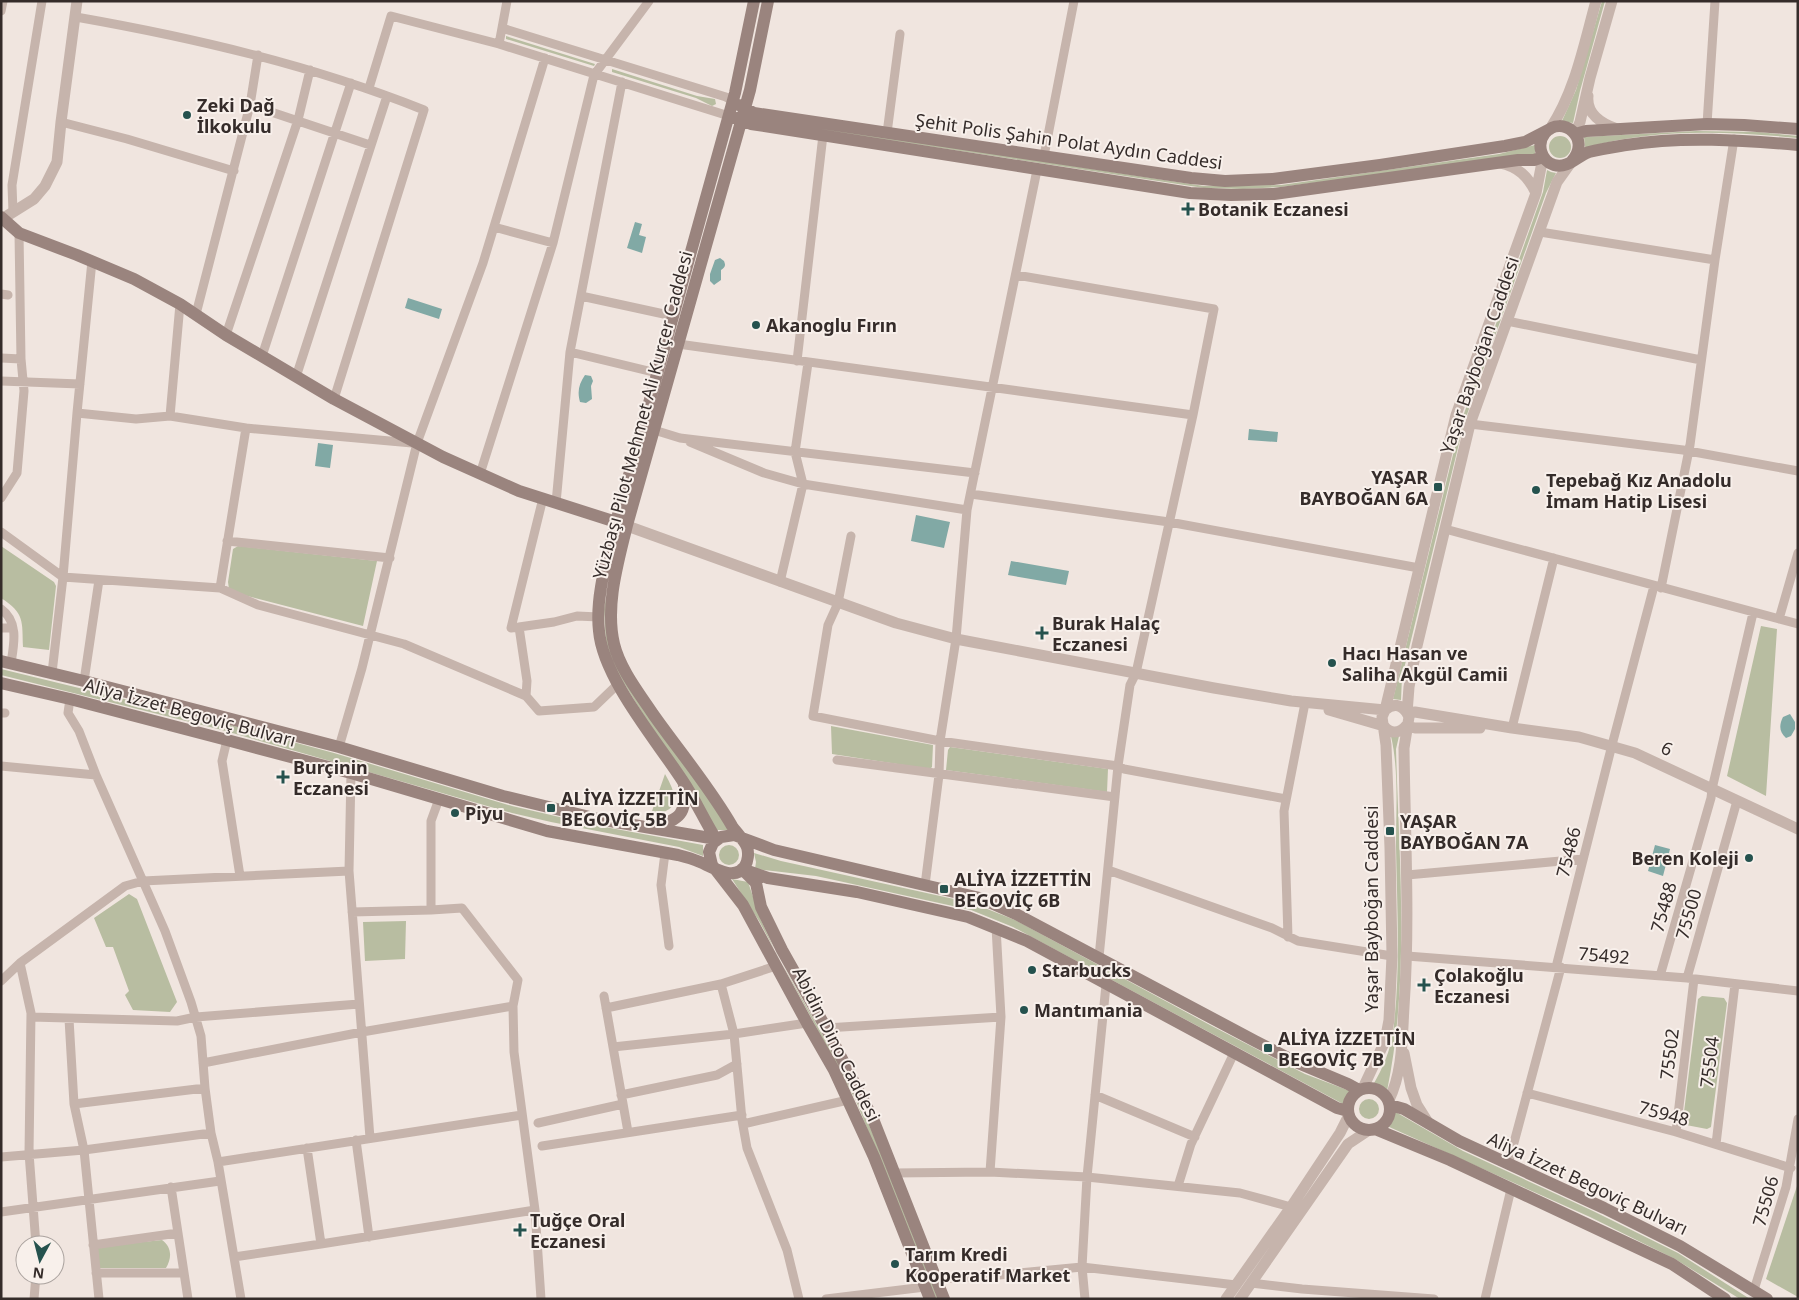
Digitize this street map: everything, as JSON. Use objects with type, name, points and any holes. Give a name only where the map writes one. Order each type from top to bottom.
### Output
[{"type":"main road","name":"Yüzbaşı Pilot Mehmet Ali Kurçer Caddesi","points":[[716,839],[684,782],[618,684],[602,651],[598,631],[601,592],[621,523],[657,373],[733,101],[754,1]]},
{"type":"main road","name":"Yüzbaşı Pilot Mehmet Ali Kurçer Caddesi","points":[[740,838],[718,802],[641,696],[623,666],[614,646],[610,622],[621,523],[654,430],[741,120],[768,1]]},
{"type":"main road","name":"Şehit Polis Şahin Polat Aydın Caddesi","points":[[733,101],[754,113],[1191,178],[1225,181],[1273,179],[1484,150],[1525,142],[1550,129]]},
{"type":"main road","name":"Şehit Polis Şahin Polat Aydın Caddesi","points":[[729,116],[751,124],[1190,193],[1231,195],[1274,194],[1498,163],[1534,160],[1543,157]]},
{"type":"main road","points":[[1575,134],[1586,131],[1707,124],[1798,129]]},
{"type":"main road","points":[[1572,161],[1579,151],[1578,139],[1575,134],[1564,127],[1550,129],[1545,133],[1540,146],[1543,157],[1555,165],[1561,166],[1572,161],[1586,153],[1628,145],[1682,140],[1734,139],[1798,145]]},
{"type":"main road","points":[[5,216],[19,233],[134,279],[180,304],[226,335],[334,400],[417,443],[480,474],[556,503],[621,523]]},
{"type":"main road","name":"Aliya İzzet Begoviç Bulvarı","points":[[6,662],[339,747],[503,796],[598,819],[716,839]]},
{"type":"main road","name":"Aliya İzzet Begoviç Bulvarı","points":[[1,683],[70,699],[351,773],[547,831],[665,853],[700,862],[717,870]]},
{"type":"main road","points":[[651,828],[669,822],[680,815],[685,802],[684,782]]},
{"type":"main road","points":[[740,838],[747,846],[746,865],[742,869],[731,873],[717,870],[712,864],[709,852],[716,839],[727,835],[740,838],[774,850],[980,898],[1016,914],[1099,957],[1255,1042],[1298,1063],[1361,1089],[1376,1088],[1382,1091],[1389,1102],[1389,1116],[1386,1121],[1372,1129],[1358,1127],[1348,1113],[1027,941],[968,916],[857,892],[768,878],[742,869]]},
{"type":"main road","name":"Abidin Dino Caddesi","points":[[742,869],[756,883],[761,907],[782,950],[826,1028],[873,1119],[944,1299]]},
{"type":"main road","name":"Abidin Dino Caddesi","points":[[717,870],[743,905],[834,1070],[874,1157],[928,1293]]},
{"type":"main road","points":[[1348,1113],[1352,1096],[1361,1089]]},
{"type":"main road","name":"Aliya İzzet Begoviç Bulvarı","points":[[1389,1102],[1459,1141],[1604,1208],[1680,1246],[1767,1299]]},
{"type":"main road","name":"Aliya İzzet Begoviç Bulvarı","points":[[1372,1129],[1450,1160],[1672,1264],[1725,1299]]},
{"type":"street","points":[[1,11],[3,1]]},
{"type":"street","points":[[5,216],[12,185],[42,1]]},
{"type":"street","points":[[5,216],[34,199],[45,186],[57,162],[77,1]]},
{"type":"street","points":[[499,44],[507,1]]},
{"type":"street","points":[[480,474],[553,243],[596,73],[649,1]]},
{"type":"street","points":[[1044,156],[1074,1]]},
{"type":"street","points":[[1550,129],[1558,118],[1574,76],[1596,1]]},
{"type":"street","points":[[1575,134],[1580,122],[1590,78],[1612,1]]},
{"type":"street","points":[[1707,124],[1715,1]]},
{"type":"street","points":[[76,16],[258,55],[368,88],[424,110],[334,400]]},
{"type":"street","points":[[368,88],[391,16],[499,44],[729,116]]},
{"type":"street","points":[[502,28],[726,97],[733,101]]},
{"type":"street","points":[[887,133],[900,34]]},
{"type":"street","points":[[196,314],[250,105],[258,55]]},
{"type":"street","points":[[339,747],[371,635],[417,443],[494,227],[546,58]]},
{"type":"street","points":[[226,335],[298,120],[310,70]]},
{"type":"street","points":[[1590,78],[1587,103],[1593,116],[1607,126],[1619,130]]},
{"type":"street","points":[[556,503],[570,352],[622,82]]},
{"type":"street","points":[[262,356],[351,83]]},
{"type":"street","points":[[296,376],[387,96]]},
{"type":"street","points":[[250,105],[370,144]]},
{"type":"street","points":[[61,122],[127,139],[234,171]]},
{"type":"street","points":[[797,361],[824,135]]},
{"type":"street","name":"75486","points":[[1508,1165],[1559,967],[1583,859],[1612,745],[1658,587],[1688,451],[1734,139]]},
{"type":"street","name":"Yaşar Bayboğan Caddesi","points":[[1385,710],[1456,415],[1536,193],[1543,157]]},
{"type":"street","name":"Yaşar Bayboğan Caddesi","points":[[1407,713],[1409,687],[1417,646],[1470,424],[1557,182],[1572,161]]},
{"type":"street","points":[[1498,163],[1511,165],[1518,169],[1528,179],[1536,193]]},
{"type":"street","points":[[925,886],[939,775],[940,741],[956,639],[967,510],[1037,170]]},
{"type":"street","points":[[494,227],[553,243]]},
{"type":"street","points":[[1540,232],[1715,260]]},
{"type":"street","points":[[1,498],[17,472],[24,383],[21,359],[19,233]]},
{"type":"street","points":[[52,673],[63,577],[92,261]]},
{"type":"street","points":[[1016,275],[1214,309],[1193,415],[1136,673],[1130,685],[1118,766],[1099,957]]},
{"type":"street","points":[[580,296],[673,316]]},
{"type":"street","points":[[170,416],[180,304]]},
{"type":"street","points":[[1507,321],[1702,360]]},
{"type":"street","points":[[678,344],[1193,415]]},
{"type":"street","points":[[570,352],[657,373]]},
{"type":"street","points":[[1,358],[21,359]]},
{"type":"street","points":[[780,582],[803,484],[795,452],[808,363]]},
{"type":"street","points":[[1,381],[80,384]]},
{"type":"street","points":[[77,413],[136,419],[170,416],[246,428],[417,443]]},
{"type":"street","points":[[1470,424],[1688,451],[1798,471]]},
{"type":"street","points":[[220,588],[246,428]]},
{"type":"street","points":[[654,430],[680,438],[764,473],[803,484],[967,510]]},
{"type":"street","points":[[680,438],[975,473]]},
{"type":"street","points":[[971,494],[1169,522],[1419,568]]},
{"type":"street","points":[[543,498],[511,628],[554,622],[577,616],[599,616]]},
{"type":"street","points":[[621,523],[838,603],[896,623],[956,639],[1214,688],[1305,703],[1385,710]]},
{"type":"street","points":[[1445,529],[1798,624]]},
{"type":"street","points":[[1,532],[63,577],[220,588],[258,606],[404,644],[526,696],[539,711],[594,707],[618,684]]},
{"type":"street","points":[[851,536],[838,603],[828,624],[813,716],[940,741],[1118,766],[1124,769],[1286,798]]},
{"type":"street","points":[[227,541],[390,558]]},
{"type":"street","points":[[1779,619],[1798,552]]},
{"type":"street","points":[[1512,728],[1554,558]]},
{"type":"street","points":[[84,681],[99,580]]},
{"type":"street","points":[[1,608],[10,618],[15,640],[6,662]]},
{"type":"street","name":"75488","points":[[1660,976],[1711,798],[1753,612]]},
{"type":"street","points":[[519,627],[527,681],[526,696]]},
{"type":"street","points":[[1,628],[13,628]]},
{"type":"street","points":[[70,699],[68,713],[80,731],[96,775],[165,931],[196,1018],[201,1036],[211,1133],[218,1162],[241,1299]]},
{"type":"street","points":[[1305,703],[1384,726],[1394,732],[1399,732],[1408,722],[1405,709],[1392,705],[1385,710],[1382,718],[1384,726]]},
{"type":"street","points":[[1288,937],[1284,811],[1305,703]]},
{"type":"street","points":[[1407,713],[1415,712],[1512,728]]},
{"type":"street","name":"Yaşar Bayboğan Caddesi","points":[[1361,1089],[1385,1041],[1389,1020],[1392,956],[1390,848],[1384,726]]},
{"type":"street","points":[[1406,726],[1415,728],[1512,728]]},
{"type":"street","name":"Yaşar Bayboğan Caddesi","points":[[1389,1102],[1396,1084],[1402,1046],[1408,956],[1404,752],[1406,726]]},
{"type":"street","name":"6","points":[[1512,728],[1580,736],[1635,753],[1798,829]]},
{"type":"street","points":[[227,740],[222,761],[240,876]]},
{"type":"street","points":[[837,760],[1115,797]]},
{"type":"street","points":[[1,766],[96,775]]},
{"type":"street","points":[[351,773],[349,870],[370,1138]]},
{"type":"street","points":[[431,910],[431,821],[439,799]]},
{"type":"street","name":"75500","points":[[1690,979],[1737,801]]},
{"type":"street","points":[[665,853],[661,886],[669,946]]},
{"type":"street","points":[[1407,875],[1583,859]]},
{"type":"street","points":[[1,981],[20,963],[125,886],[143,881],[349,870]]},
{"type":"street","points":[[1108,870],[1272,928],[1298,941],[1392,956]]},
{"type":"street","points":[[352,912],[462,908],[518,980],[513,1006],[514,1052],[535,1210],[540,1299]]},
{"type":"street","points":[[990,1172],[1001,1017],[996,927]]},
{"type":"street","name":"75492","points":[[1408,956],[1660,976],[1798,991]]},
{"type":"street","points":[[20,963],[31,1017],[29,1153],[35,1235]]},
{"type":"street","points":[[606,1008],[721,984],[776,966]]},
{"type":"street","name":"75502","points":[[1676,1132],[1690,979]]},
{"type":"street","points":[[721,984],[734,1034],[746,1148],[787,1250],[798,1299]]},
{"type":"street","name":"75504","points":[[1716,1144],[1735,984]]},
{"type":"street","points":[[1085,1299],[1082,1267],[1086,1177],[1106,985]]},
{"type":"street","points":[[604,996],[628,1132]]},
{"type":"street","points":[[31,1017],[177,1021],[359,1004]]},
{"type":"street","points":[[203,1063],[362,1032],[513,1006]]},
{"type":"street","points":[[826,1028],[1001,1017]]},
{"type":"street","points":[[69,1018],[74,1104],[84,1150],[99,1299]]},
{"type":"street","points":[[613,1046],[734,1034],[807,1023]]},
{"type":"street","points":[[1402,1046],[1411,1088],[1417,1104],[1429,1124]]},
{"type":"street","points":[[1178,1186],[1195,1137],[1234,1053]]},
{"type":"street","points":[[538,1123],[717,1075],[737,1064]]},
{"type":"street","points":[[74,1104],[205,1088]]},
{"type":"street","name":"75948","points":[[1527,1093],[1794,1163]]},
{"type":"street","points":[[1095,1095],[1195,1137]]},
{"type":"street","points":[[542,1146],[628,1132],[742,1119],[848,1100]]},
{"type":"street","points":[[1226,1299],[1340,1133],[1348,1113]]},
{"type":"street","points":[[218,1162],[522,1115]]},
{"type":"street","name":"75506","points":[[1754,1290],[1794,1163],[1798,1119]]},
{"type":"street","points":[[1240,1299],[1348,1144],[1372,1129]]},
{"type":"street","points":[[1,1156],[84,1150],[211,1133]]},
{"type":"street","points":[[356,1140],[369,1237]]},
{"type":"street","points":[[307,1148],[321,1244]]},
{"type":"street","points":[[894,1174],[990,1172],[1086,1177],[1240,1193],[1291,1207]]},
{"type":"street","points":[[1,1212],[220,1181]]},
{"type":"street","points":[[172,1187],[188,1299]]},
{"type":"street","points":[[1485,1299],[1510,1189]]},
{"type":"street","points":[[234,1257],[535,1210]]},
{"type":"street","points":[[94,1245],[178,1233]]},
{"type":"street","points":[[936,1278],[989,1276],[1082,1267],[1236,1285]]},
{"type":"street","points":[[96,1273],[184,1273]]},
{"type":"street","points":[[1251,1283],[1342,1295],[1434,1299]]},
{"type":"street","points":[[34,1299],[35,1285]]},
{"type":"street","points":[[1301,1299],[1302,1289]]},
{"type":"street","points":[[826,1299],[928,1293]]},
{"type":"green space","points":[[1602,1],[1605,1],[1573,123],[1562,121],[1576,90]]},
{"type":"green space","points":[[506,36],[595,64],[594,66],[506,39]]},
{"type":"green space","points":[[612,69],[697,96],[715,99],[716,104],[712,106],[696,98],[612,72]]},
{"type":"green space","points":[[752,117],[1204,186],[1281,185],[1499,154],[1535,145],[1535,155],[1281,187],[1243,189],[1204,188],[802,127]]},
{"type":"green space","points":[[1696,131],[1759,132],[1798,136],[1798,138],[1718,133],[1664,134],[1637,137],[1585,148],[1584,137]]},
{"type":"green space","points":[[1560,136],[1570,143],[1571,147],[1564,157],[1560,158],[1550,151],[1549,147],[1556,137]]},
{"type":"green space","points":[[1547,170],[1556,173],[1546,193],[1464,423],[1402,677],[1401,700],[1393,699],[1461,422],[1543,192]]},
{"type":"green space","points":[[618,539],[609,644],[729,830],[714,830],[614,667],[606,644],[604,609]]},
{"type":"green space","points":[[1,546],[54,582],[56,586],[49,650],[23,647],[21,619],[14,608],[1,598]]},
{"type":"green space","points":[[238,546],[377,561],[363,626],[236,593],[229,589],[228,582],[233,549]]},
{"type":"green space","points":[[1761,626],[1777,629],[1766,796],[1727,776]]},
{"type":"green space","points":[[1,669],[223,723],[334,753],[512,806],[594,825],[703,845],[703,856],[679,847],[512,813],[222,730],[1,675]]},
{"type":"green space","points":[[831,726],[933,745],[932,767],[930,769],[832,754]]},
{"type":"green space","points":[[1391,736],[1399,736],[1396,749],[1401,877],[1401,963],[1399,1006],[1387,1091],[1373,1085],[1386,1059],[1392,1039],[1397,986],[1396,791],[1394,749]]},
{"type":"green space","points":[[950,747],[1108,769],[1107,792],[946,770]]},
{"type":"green space","points":[[665,774],[674,795],[674,801],[668,810],[651,814]]},
{"type":"green space","points":[[725,845],[733,845],[739,851],[739,859],[733,865],[725,865],[719,859],[719,851]]},
{"type":"green space","points":[[754,853],[781,861],[972,903],[1015,920],[1305,1074],[1350,1091],[1345,1105],[1013,927],[971,910],[816,876],[755,869]]},
{"type":"green space","points":[[732,879],[748,882],[761,920],[775,950],[759,921]]},
{"type":"green space","points":[[129,894],[137,899],[177,1002],[170,1012],[133,1010],[125,995],[129,991],[113,947],[106,947],[94,918]]},
{"type":"green space","points":[[406,921],[405,959],[365,961],[363,922]]},
{"type":"green space","points":[[781,961],[858,1101],[873,1134],[938,1299],[936,1299],[856,1101]]},
{"type":"green space","points":[[1702,996],[1724,998],[1727,1003],[1711,1127],[1707,1129],[1686,1125],[1683,1120],[1698,999]]},
{"type":"green space","points":[[1369,1099],[1376,1102],[1379,1109],[1376,1116],[1369,1119],[1362,1116],[1359,1109],[1362,1102]]},
{"type":"green space","points":[[1394,1111],[1463,1151],[1593,1211],[1678,1253],[1750,1299],[1740,1299],[1675,1259],[1590,1217],[1387,1126]]},
{"type":"green space","points":[[1798,1183],[1798,1297],[1766,1279]]},
{"type":"green space","points":[[162,1240],[168,1246],[170,1253],[166,1268],[97,1268],[94,1247]]},
{"type":"water","points":[[635,222],[642,224],[639,235],[646,237],[642,253],[627,248]]},
{"type":"water","points":[[720,258],[724,261],[725,265],[721,270],[721,280],[714,285],[710,281],[710,274],[715,260]]},
{"type":"water","points":[[408,298],[442,309],[439,319],[405,308]]},
{"type":"water","points":[[585,375],[591,376],[593,381],[591,386],[592,399],[586,403],[580,402],[579,394],[580,385]]},
{"type":"water","points":[[1249,429],[1278,432],[1277,442],[1248,440]]},
{"type":"water","points":[[318,443],[333,445],[330,468],[315,466]]},
{"type":"water","points":[[916,515],[950,522],[944,548],[911,541]]},
{"type":"water","points":[[1011,561],[1069,571],[1066,585],[1008,575]]},
{"type":"water","points":[[1790,714],[1795,722],[1795,729],[1791,736],[1786,738],[1780,728],[1783,717]]},
{"type":"water","points":[[1655,845],[1670,849],[1663,876],[1648,871]]},
{"type":"place","name":"Zeki Dağ İlkokulu","points":[[187,115]]},
{"type":"place","name":"Botanik Eczanesi","points":[[1188,209]]},
{"type":"place","name":"Akanoglu Fırın","points":[[756,325]]},
{"type":"place","name":"YAŞAR BAYBOĞAN 6A","points":[[1438,487]]},
{"type":"place","name":"Tepebağ Kız Anadolu İmam Hatip Lisesi","points":[[1536,490]]},
{"type":"place","name":"Burak Halaç Eczanesi","points":[[1042,633]]},
{"type":"place","name":"Hacı Hasan ve Saliha Akgül Camii","points":[[1332,663]]},
{"type":"place","name":"Burçinin Eczanesi","points":[[283,777]]},
{"type":"place","name":"ALİYA İZZETTİN BEGOVİÇ 5B","points":[[551,808]]},
{"type":"place","name":"Piyu","points":[[455,813]]},
{"type":"place","name":"YAŞAR BAYBOĞAN 7A","points":[[1390,831]]},
{"type":"place","name":"Beren Koleji","points":[[1749,858]]},
{"type":"place","name":"ALİYA İZZETTİN BEGOVİÇ 6B","points":[[944,889]]},
{"type":"place","name":"Starbucks","points":[[1032,970]]},
{"type":"place","name":"Çolakoğlu Eczanesi","points":[[1424,985]]},
{"type":"place","name":"Mantımania","points":[[1024,1010]]},
{"type":"place","name":"ALİYA İZZETTİN BEGOVİÇ 7B","points":[[1268,1048]]},
{"type":"place","name":"Tuğçe Oral Eczanesi","points":[[520,1230]]},
{"type":"place","name":"Tarım Kredi Kooperatif Market","points":[[895,1264]]}]
